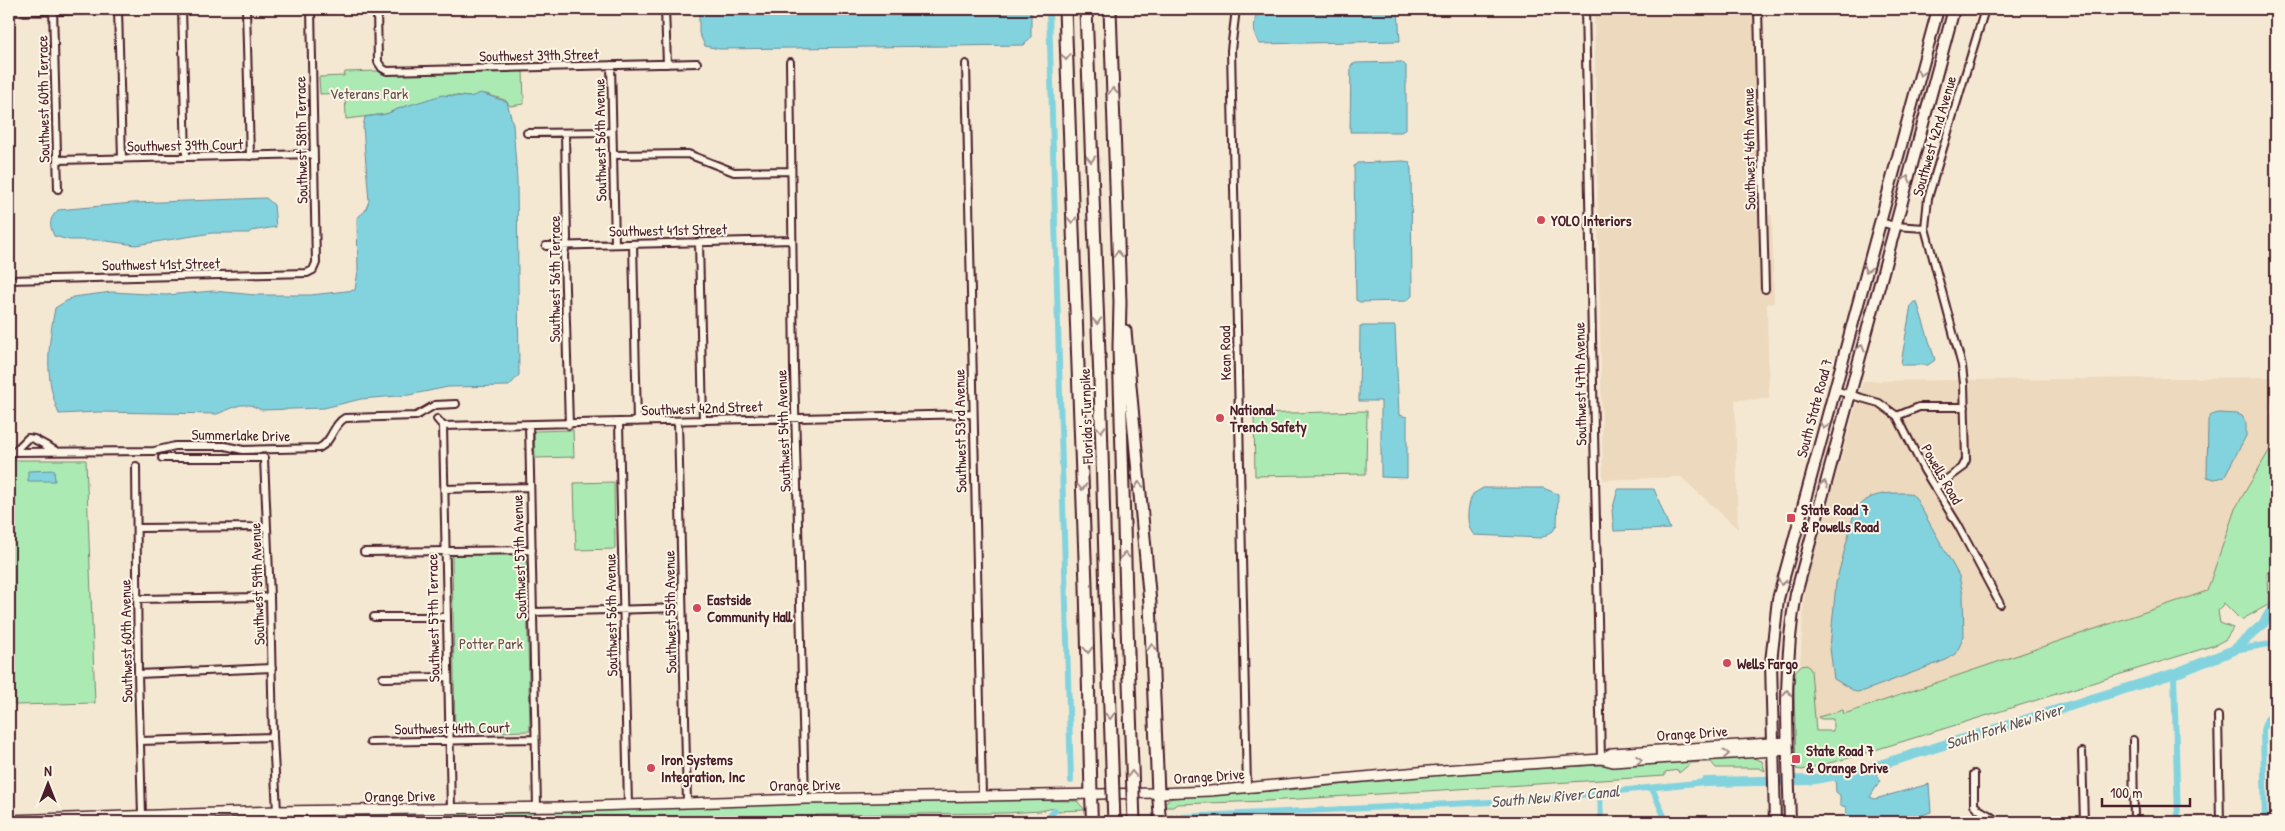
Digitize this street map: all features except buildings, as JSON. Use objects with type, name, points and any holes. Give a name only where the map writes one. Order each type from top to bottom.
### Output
[{"type":"highway","points":[[1065,9],[1086,586],[1091,794]]},
{"type":"highway","name":"Florida's Turnpike","points":[[1086,9],[1114,822]]},
{"type":"highway","points":[[1110,9],[1134,822]]},
{"type":"highway","points":[[1120,302],[1127,342],[1150,603],[1158,793]]},
{"type":"main road","name":"South State Road 7","points":[[1774,822],[1772,642],[1778,599],[1938,9]]},
{"type":"main road","name":"South State Road 7","points":[[1790,822],[1788,646],[1798,582],[1954,9]]},
{"type":"main road","points":[[1926,54],[1932,63],[1934,79]]},
{"type":"main road","points":[[1790,553],[1796,563],[1798,582]]},
{"type":"main road","points":[[1158,793],[1160,822]]},
{"type":"main road","points":[[1091,794],[1092,822]]},
{"type":"street","points":[[118,9],[122,159]]},
{"type":"street","points":[[9,12],[139,9]]},
{"type":"street","points":[[182,9],[186,157]]},
{"type":"street","points":[[246,9],[250,156]]},
{"type":"street","name":"Southwest 58th Terrace","points":[[311,9],[316,263],[313,270]]},
{"type":"street","name":"Southwest 39th Street","points":[[377,9],[378,62],[387,71],[697,63]]},
{"type":"street","points":[[665,9],[667,64]]},
{"type":"street","name":"Kean Road","points":[[1236,9],[1231,50],[1247,788]]},
{"type":"street","name":"Southwest 47th Avenue","points":[[1585,9],[1600,759]]},
{"type":"street","name":"Southwest 46th Avenue","points":[[1758,9],[1765,289]]},
{"type":"street","name":"Southwest 42nd Avenue","points":[[1925,228],[1928,198],[1985,9]]},
{"type":"street","name":"Southwest 60th Terrace","points":[[54,10],[58,189]]},
{"type":"street","name":"Southwest 54th Avenue","points":[[790,62],[795,418],[805,799]]},
{"type":"street","name":"Southwest 53rd Avenue","points":[[966,64],[972,414],[982,796]]},
{"type":"street","name":"Southwest 56th Avenue","points":[[611,65],[615,244]]},
{"type":"street","points":[[527,133],[612,132]]},
{"type":"street","name":"Southwest 56th Terrace","points":[[565,133],[568,425]]},
{"type":"street","name":"Southwest 39th Court","points":[[57,160],[314,154]]},
{"type":"street","points":[[613,154],[688,154],[734,172],[791,171]]},
{"type":"street","points":[[1880,222],[1894,226],[1925,228],[1959,352],[1964,384],[1966,460],[1962,468],[1935,488]]},
{"type":"street","name":"Southwest 41st Street","points":[[546,246],[792,240]]},
{"type":"street","points":[[699,242],[703,420]]},
{"type":"street","points":[[633,244],[638,422]]},
{"type":"street","name":"Southwest 41st Street","points":[[9,280],[264,275],[306,273],[313,270]]},
{"type":"street","points":[[1834,390],[1879,404],[1897,416],[1919,407],[1965,407]]},
{"type":"street","name":"Summerlake Drive","points":[[11,452],[154,451],[175,446],[225,446],[243,450],[319,448],[325,445],[340,420],[345,418],[416,416],[435,405],[456,404]]},
{"type":"street","name":"Southwest 42nd Street","points":[[443,426],[619,424],[703,420],[972,414]]},
{"type":"street","name":"Powells Road","points":[[1897,416],[1924,470],[1958,525],[2000,604]]},
{"type":"street","points":[[437,419],[443,426]]},
{"type":"street","name":"Southwest 55th Avenue","points":[[678,421],[687,803]]},
{"type":"street","name":"Southwest 56th Avenue","points":[[619,424],[628,805]]},
{"type":"street","name":"Southwest 57th Avenue","points":[[529,425],[537,807]]},
{"type":"street","name":"Southwest 57th Terrace","points":[[443,426],[450,808]]},
{"type":"street","points":[[11,452],[28,438],[58,452]]},
{"type":"street","points":[[37,452],[39,442]]},
{"type":"street","name":"Southwest 59th Avenue","points":[[162,458],[264,458],[270,597],[272,737],[277,811]]},
{"type":"street","name":"Southwest 60th Avenue","points":[[136,466],[138,674],[142,815]]},
{"type":"street","points":[[444,489],[530,487]]},
{"type":"street","points":[[136,528],[267,527]]},
{"type":"street","points":[[364,552],[532,550]]},
{"type":"street","points":[[138,599],[270,597]]},
{"type":"street","points":[[534,612],[682,608]]},
{"type":"street","points":[[374,617],[446,617]]},
{"type":"street","points":[[138,674],[272,668]]},
{"type":"street","points":[[383,678],[447,677]]},
{"type":"street","points":[[2218,716],[2220,822]]},
{"type":"street","points":[[140,740],[272,737]]},
{"type":"street","name":"Southwest 44th Court","points":[[370,742],[535,739]]},
{"type":"street","points":[[2133,740],[2134,822]]},
{"type":"street","name":"Orange Drive","points":[[9,821],[277,811],[1158,793],[1247,788],[1429,771],[1600,759],[1613,762],[1678,758],[1788,746]]},
{"type":"street","points":[[1678,758],[1691,747]]},
{"type":"street","name":"Orange Drive","points":[[1600,759],[1612,753],[1691,747],[1773,747]]},
{"type":"street","points":[[2082,752],[2084,822]]},
{"type":"street","points":[[1974,774],[1974,805],[1979,810],[1991,814],[1997,822]]},
{"type":"street","points":[[9,788],[9,821]]},
{"type":"shaded area","points":[[1594,9],[1764,9],[1768,215],[1772,215],[1774,303],[1767,304],[1769,399],[1735,400],[1738,529],[1681,477],[1603,480]]},
{"type":"shaded area","points":[[2276,377],[2276,389],[2268,414],[2276,419],[2276,439],[2235,509],[2207,591],[1843,715],[1843,710],[1819,718],[1821,719],[1814,719],[1811,670],[1800,666],[1805,585],[1863,381]]},
{"type":"green space","name":"Veterans Park","points":[[378,71],[382,74],[523,71],[524,104],[510,106],[505,100],[486,94],[470,97],[450,95],[403,107],[386,114],[346,119],[345,93],[320,94],[319,77],[344,76],[345,72]]},
{"type":"green space","points":[[1367,411],[1366,474],[1255,476],[1254,414]]},
{"type":"green space","points":[[573,430],[574,457],[535,458],[534,431]]},
{"type":"green space","points":[[2276,439],[2276,565],[2267,573],[2268,605],[2241,620],[2224,603],[2218,611],[2220,623],[2233,628],[2226,639],[2215,645],[1849,758],[1802,770],[1796,769],[1794,690],[1795,672],[1800,666],[1807,665],[1811,670],[1816,731],[1833,731],[1833,719],[1821,719],[1818,717],[1843,710],[1844,714],[2207,591],[2235,509]]},
{"type":"green space","points":[[9,460],[86,460],[95,703],[15,705],[9,530]]},
{"type":"green space","points":[[614,482],[615,549],[576,550],[574,483]]},
{"type":"green space","name":"Potter Park","points":[[526,553],[530,731],[455,733],[452,555]]},
{"type":"green space","points":[[1747,756],[1762,761],[1765,771],[1759,768],[1716,768],[1711,762],[1691,763],[1679,773],[1678,770],[1665,772],[1665,776],[1267,801],[1177,804],[1173,807],[1164,807],[1165,802],[1172,798],[1289,790],[1450,774]]},
{"type":"green space","points":[[1000,800],[1077,801],[1085,810],[1057,811],[1054,808],[1040,811],[1006,813],[816,815],[816,822],[83,822],[113,819],[775,803]]},
{"type":"water","points":[[699,9],[1031,9],[1031,37],[1024,45],[719,49],[705,46],[699,33]]},
{"type":"water","points":[[1257,9],[1398,9],[1400,41],[1260,44],[1255,36]]},
{"type":"water","points":[[1402,62],[1406,66],[1406,129],[1401,132],[1350,132],[1351,65],[1356,63]]},
{"type":"water","points":[[481,93],[507,102],[513,125],[517,179],[519,375],[509,386],[448,387],[409,395],[361,399],[324,408],[262,410],[250,405],[240,405],[217,414],[98,412],[59,414],[49,374],[49,348],[55,308],[73,297],[112,292],[166,295],[213,291],[256,295],[311,295],[355,290],[358,271],[357,218],[365,211],[369,201],[363,127],[365,117],[386,114],[442,95],[470,97]]},
{"type":"water","points":[[1409,162],[1411,169],[1412,296],[1406,301],[1360,302],[1356,300],[1354,166],[1357,163]]},
{"type":"water","points":[[266,198],[274,205],[276,227],[251,231],[249,233],[212,233],[136,245],[99,240],[69,240],[54,236],[51,228],[51,219],[58,210],[133,203]]},
{"type":"water","points":[[1917,302],[1935,360],[1928,365],[1902,365],[1901,363],[1911,305]]},
{"type":"water","points":[[1360,326],[1395,326],[1399,415],[1407,417],[1407,478],[1381,477],[1381,401],[1359,401]]},
{"type":"water","points":[[2219,413],[2242,416],[2246,423],[2246,436],[2224,477],[2214,479],[2207,477],[2208,420],[2211,415]]},
{"type":"water","points":[[54,470],[55,481],[28,481],[28,471]]},
{"type":"water","points":[[1483,488],[1543,488],[1558,494],[1557,525],[1553,531],[1541,538],[1474,535],[1468,521],[1469,504],[1473,494]]},
{"type":"water","points":[[1618,489],[1654,489],[1670,529],[1614,531],[1612,511]]},
{"type":"water","points":[[1891,493],[1909,493],[1915,497],[1959,576],[1963,594],[1964,636],[1956,654],[1946,660],[1864,691],[1856,692],[1834,679],[1830,648],[1836,583],[1853,517],[1869,498]]},
{"type":"water","points":[[1875,771],[1880,781],[1870,797],[1875,799],[1929,784],[1931,812],[1906,822],[1847,822],[1846,807],[1840,805],[1840,795],[1836,792],[1835,775]]},
{"type":"waterway","points":[[1049,9],[1071,781]]},
{"type":"waterway","name":"South Fork New River","points":[[1705,782],[1809,780],[1860,771],[2179,672],[2234,650],[2263,624],[2276,603]]},
{"type":"waterway","points":[[2234,650],[2276,643]]},
{"type":"waterway","points":[[2174,674],[2178,822]]},
{"type":"waterway","points":[[2265,822],[2263,730],[2267,719],[2276,712]]},
{"type":"waterway","name":"South New River Canal","points":[[1076,822],[1532,800],[1705,782]]},
{"type":"waterway","points":[[1652,788],[1664,816],[1661,822]]},
{"type":"waterway","points":[[1600,793],[1601,822]]},
{"type":"waterway","points":[[1045,822],[1055,810]]},
{"type":"place","name":"YOLO Interiors","points":[[1541,220]]},
{"type":"place","name":"National Trench Safety","points":[[1220,418]]},
{"type":"place","name":"State Road 7 & Powells Road","points":[[1791,518]]},
{"type":"place","name":"Eastside Community Hall","points":[[697,608]]},
{"type":"place","name":"Wells Fargo","points":[[1727,663]]},
{"type":"place","name":"State Road 7 & Orange Drive","points":[[1796,759]]},
{"type":"place","name":"Iron Systems Integration, Inc","points":[[651,768]]}]
